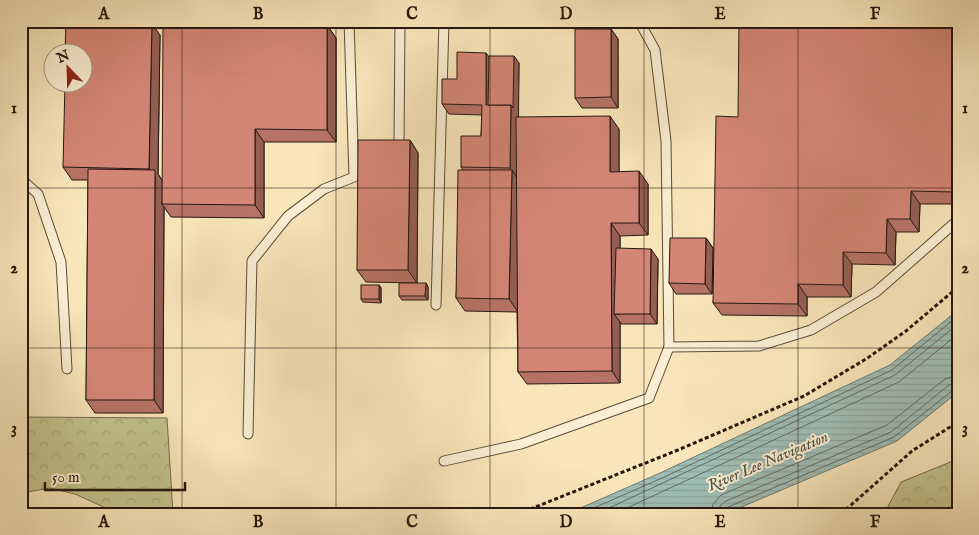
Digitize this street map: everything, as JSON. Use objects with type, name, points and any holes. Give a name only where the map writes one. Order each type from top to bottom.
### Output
[{"type":"lane","points":[[248,434],[252,261],[288,216],[324,190],[354,177],[349,21]]},
{"type":"lane","points":[[399,145],[400,21]]},
{"type":"lane","points":[[436,305],[444,21]]},
{"type":"lane","points":[[444,461],[521,444],[649,398],[669,347],[666,141],[655,50],[639,21]]},
{"type":"lane","points":[[661,21],[675,21]]},
{"type":"lane","points":[[21,179],[38,194],[61,262],[67,369]]},
{"type":"lane","points":[[669,347],[759,346],[811,330],[876,292],[958,220]]},
{"type":"path","points":[[518,514],[678,450],[804,396],[866,359],[906,331],[958,288]]},
{"type":"path","points":[[841,514],[912,451],[958,422]]},
{"type":"green space","points":[[21,417],[167,418],[173,514],[119,514],[75,494],[50,488],[21,493]]},
{"type":"green space","points":[[958,459],[958,514],[884,514],[901,482]]},
{"type":"water","name":"River Lee Navigation","points":[[958,310],[958,392],[897,441],[725,514],[567,514],[660,473],[890,365]]},
{"type":"building","points":[[66,21],[152,23],[149,169],[63,167],[65,92],[92,92],[92,42],[65,42]]},
{"type":"building","points":[[739,21],[957,21],[954,192],[911,191],[910,219],[887,219],[886,253],[843,252],[843,285],[798,284],[798,304],[713,303],[716,116],[738,117]]},
{"type":"building","points":[[163,25],[327,25],[327,130],[255,129],[255,205],[162,204]]},
{"type":"building","points":[[575,29],[611,29],[611,97],[575,98]]},
{"type":"building","points":[[457,52],[486,53],[486,105],[511,105],[510,168],[461,167],[461,136],[481,136],[482,105],[442,104],[442,79],[457,79]]},
{"type":"building","points":[[489,56],[514,56],[513,108],[511,105],[488,105]]},
{"type":"building","points":[[610,116],[610,172],[639,171],[639,223],[611,223],[612,371],[518,372],[516,117]]},
{"type":"building","points":[[358,140],[410,140],[408,270],[357,270]]},
{"type":"building","points":[[88,169],[155,170],[154,400],[86,400]]},
{"type":"building","points":[[458,170],[512,170],[509,299],[456,298]]},
{"type":"building","points":[[670,238],[706,238],[705,284],[669,283]]},
{"type":"building","points":[[616,248],[651,249],[650,314],[614,314]]},
{"type":"building","points":[[399,283],[426,283],[425,296],[399,296]]},
{"type":"building","points":[[361,285],[379,285],[379,299],[361,299]]}]
